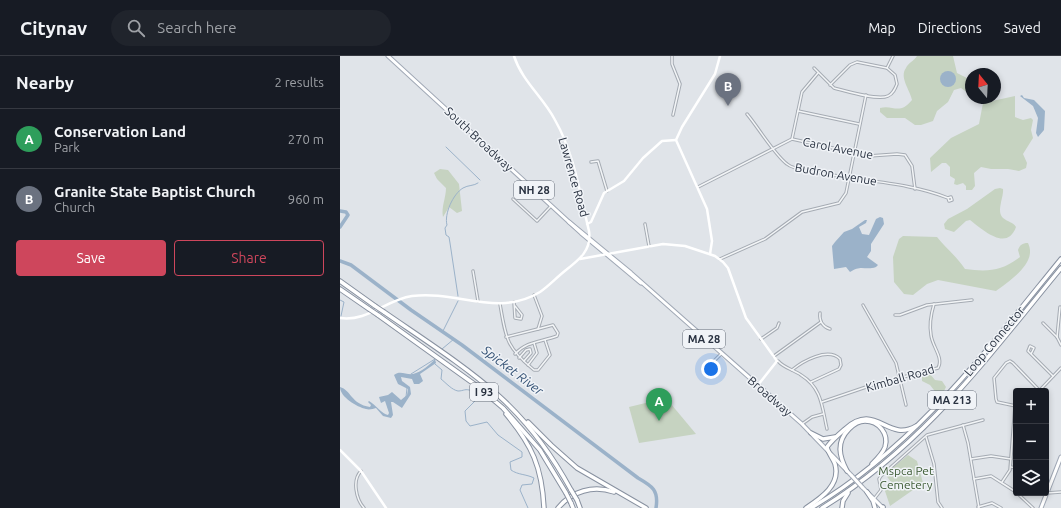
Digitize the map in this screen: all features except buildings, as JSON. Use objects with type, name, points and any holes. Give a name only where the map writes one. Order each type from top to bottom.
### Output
[{"type":"highway","name":"Loop Connector","points":[[811,508],[851,482],[902,442],[935,409],[1061,259]]},
{"type":"highway","name":"Loop Connector","points":[[822,508],[863,480],[911,441],[952,400],[1061,268]]},
{"type":"highway","name":"I 93","points":[[340,281],[480,380],[500,397],[542,443],[571,490],[580,508]]},
{"type":"highway","name":"I 93","points":[[340,289],[494,400],[533,442],[566,493],[573,508]]},
{"type":"highway","points":[[500,397],[572,464],[646,508]]},
{"type":"highway","points":[[494,400],[520,432],[535,457],[543,483],[544,508]]},
{"type":"highway","points":[[806,508],[826,492],[835,480],[835,466],[827,449],[830,443],[853,422],[863,418],[873,420],[895,430],[908,429],[917,425],[935,409]]},
{"type":"highway","points":[[847,471],[840,452],[842,438],[858,422],[868,421],[877,424],[885,435],[884,448],[872,464],[851,482]]},
{"type":"highway","points":[[811,433],[819,438],[827,439],[839,434]]},
{"type":"highway","points":[[842,508],[846,495],[863,480]]},
{"type":"highway","points":[[558,508],[570,497],[589,490],[609,491],[624,496]]},
{"type":"highway","points":[[867,492],[875,508]]},
{"type":"main road","name":"South Broadway","points":[[388,56],[551,206],[650,291]]},
{"type":"main road","name":"South Broadway","points":[[569,222],[583,232],[589,239]]},
{"type":"main road","points":[[583,232],[588,228]]},
{"type":"main road","name":"Broadway","points":[[650,291],[802,424],[882,508]]},
{"type":"main road","points":[[1049,487],[1061,457]]},
{"type":"main road","points":[[1041,508],[1046,496]]},
{"type":"street","name":"Lawrence Road","points":[[514,56],[523,77],[545,103],[560,129],[572,165],[588,228],[589,239]]},
{"type":"street","points":[[672,56],[672,64],[680,84],[673,116]]},
{"type":"street","points":[[710,254],[712,243],[708,213],[698,187],[676,140],[682,126],[715,74],[720,56]]},
{"type":"street","points":[[887,68],[893,56]]},
{"type":"street","points":[[814,68],[830,85],[840,90],[866,95],[885,97],[894,92],[896,77],[887,68],[859,62],[853,63],[830,85]]},
{"type":"street","points":[[792,139],[803,90],[818,73]]},
{"type":"street","points":[[720,259],[765,238],[802,212],[839,203],[845,195],[849,179],[866,95]]},
{"type":"street","points":[[798,111],[860,124]]},
{"type":"street","name":"Budron Avenue","points":[[747,114],[790,166],[849,179],[878,181],[937,194],[948,198]]},
{"type":"street","name":"Carol Avenue","points":[[698,187],[792,139],[872,156],[897,154],[905,155],[910,160],[912,166],[915,189]]},
{"type":"street","points":[[587,224],[590,222],[602,197],[607,191],[624,181],[642,158],[662,141],[676,140]]},
{"type":"street","points":[[591,162],[598,161],[607,191]]},
{"type":"street","points":[[513,199],[537,221],[551,206]]},
{"type":"street","points":[[645,224],[649,246]]},
{"type":"street","points":[[340,318],[364,317],[398,300],[412,296],[440,296],[478,303],[500,304],[514,302],[543,290],[579,260],[586,251],[589,239]]},
{"type":"street","points":[[579,260],[590,256],[649,246],[679,245],[710,254],[720,259],[730,274],[746,318],[777,361],[781,365],[811,382],[820,395],[827,429]]},
{"type":"street","points":[[586,251],[590,256]]},
{"type":"street","points":[[474,271],[478,303]]},
{"type":"street","points":[[534,295],[542,316],[538,329]]},
{"type":"street","points":[[895,314],[900,315],[918,307],[934,304],[972,300]]},
{"type":"street","points":[[514,302],[515,306],[522,315],[521,319],[517,320],[515,318],[513,308],[515,306]]},
{"type":"street","points":[[500,304],[506,337],[515,354],[534,370],[538,370],[550,355],[545,340]]},
{"type":"street","name":"Kimball Road","points":[[822,402],[872,385],[934,370],[940,366],[940,359],[934,346],[931,333],[930,319],[934,304]]},
{"type":"street","points":[[863,305],[896,363],[906,405]]},
{"type":"street","points":[[1057,337],[1060,321],[1060,307]]},
{"type":"street","points":[[820,313],[821,322],[830,329]]},
{"type":"street","points":[[774,356],[821,322]]},
{"type":"street","points":[[761,339],[777,328],[779,323]]},
{"type":"street","points":[[1043,323],[1057,337],[1061,346]]},
{"type":"street","points":[[506,337],[555,326],[558,333],[557,336],[524,345],[515,354]]},
{"type":"street","points":[[528,365],[537,354],[534,343]]},
{"type":"street","points":[[519,358],[526,350],[530,349],[531,353],[524,361]]},
{"type":"street","points":[[708,367],[722,354]]},
{"type":"street","points":[[792,370],[803,363],[824,354],[834,355],[840,358],[841,365],[839,369],[811,382]]},
{"type":"street","points":[[1031,354],[1053,376]]},
{"type":"street","points":[[758,386],[777,361]]},
{"type":"street","points":[[1013,406],[997,402],[996,399],[994,378],[1006,363],[1010,361],[1013,363],[1038,388]]},
{"type":"street","points":[[1042,388],[1061,368]]},
{"type":"street","points":[[802,424],[812,417],[823,414]]},
{"type":"street","points":[[874,499],[881,492],[879,479],[881,476],[926,436],[983,420]]},
{"type":"street","points":[[1002,482],[1010,473],[1014,424]]},
{"type":"street","points":[[963,425],[971,459],[979,507],[992,503],[1001,508]]},
{"type":"street","points":[[926,436],[934,464],[938,502],[942,508]]},
{"type":"street","points":[[340,451],[362,471],[386,508]]},
{"type":"street","points":[[971,459],[991,456],[1011,459]]},
{"type":"street","points":[[362,471],[357,476],[356,485],[364,508]]},
{"type":"street","points":[[974,479],[992,476],[1013,489]]},
{"type":"street","points":[[1049,492],[1061,492]]},
{"type":"street","points":[[1021,496],[1033,508]]},
{"type":"green space","points":[[917,56],[953,56],[957,73],[965,77],[965,91],[961,88],[954,90],[948,102],[937,111],[933,121],[921,125],[915,125],[905,118],[887,118],[880,112],[880,108],[885,107],[900,109],[912,100],[904,79],[904,72],[907,66]]},
{"type":"green space","points":[[1015,96],[1015,117],[1023,120],[1031,118],[1033,120],[1031,130],[1033,138],[1023,154],[1027,163],[1026,168],[1019,171],[981,167],[974,173],[975,186],[972,190],[966,190],[966,186],[963,183],[957,185],[954,184],[955,179],[950,176],[950,167],[946,163],[942,163],[931,172],[930,158],[951,138],[979,124],[983,104],[1001,104],[1001,99]]},
{"type":"green space","points":[[440,169],[448,170],[459,184],[462,211],[457,213],[449,207],[443,217],[446,188],[437,179],[434,173]]},
{"type":"green space","points":[[995,189],[1003,189],[1000,208],[1001,215],[1016,227],[1012,234],[1007,238],[994,237],[970,220],[966,221],[954,232],[945,229],[944,224],[948,219],[967,209]]},
{"type":"green space","points":[[903,236],[937,237],[959,260],[965,269],[988,270],[1001,268],[1020,257],[1018,250],[1024,243],[1028,243],[1030,250],[1029,258],[1021,271],[996,291],[938,280],[927,284],[913,295],[904,294],[894,282],[893,257],[899,239]]},
{"type":"green space","points":[[930,374],[935,380],[942,381],[946,387],[943,393],[937,394],[930,385],[922,381],[922,376]]},
{"type":"green space","points":[[666,398],[696,434],[639,443],[629,407]]},
{"type":"green space","name":"Mspca Pet Cemetery","points":[[908,455],[917,461],[923,483],[890,506],[884,488],[891,482],[885,474]]},
{"type":"water","points":[[948,71],[954,73],[956,79],[954,85],[948,87],[942,85],[940,79],[942,73]]},
{"type":"water","points":[[1022,95],[1024,98],[1034,100],[1045,111],[1044,130],[1038,137],[1036,133],[1038,118],[1033,106],[1020,96]]},
{"type":"water","points":[[880,217],[883,218],[884,224],[871,244],[871,251],[867,257],[878,265],[872,268],[858,268],[850,272],[846,267],[834,269],[832,246],[835,242],[844,232],[852,229],[865,220],[867,220],[866,223],[859,227],[862,234],[869,235],[876,219]]},
{"type":"water","points":[[435,359],[436,363],[420,374],[423,381],[419,384],[414,384],[412,379],[401,377],[402,381],[410,387],[411,394],[402,408],[391,402],[393,415],[391,418],[383,416],[376,408],[367,409],[354,404],[346,398],[341,391],[340,387],[347,391],[359,403],[370,407],[371,405],[368,402],[369,401],[383,413],[388,415],[389,413],[385,401],[381,403],[379,397],[388,395],[392,392],[401,400],[407,395],[408,389],[398,384],[394,375],[399,373],[416,373],[431,364]]},
{"type":"waterway","points":[[446,147],[480,180]]},
{"type":"waterway","points":[[458,296],[449,237],[446,235],[446,220],[450,205],[459,191],[465,187],[478,183]]},
{"type":"waterway","name":"Spicket River","points":[[340,211],[346,212],[348,215],[340,227]]},
{"type":"waterway","name":"Spicket River","points":[[340,261],[351,265],[411,310],[462,345],[638,478],[651,486],[656,497],[656,508]]},
{"type":"waterway","points":[[340,300],[344,302],[341,316]]},
{"type":"waterway","points":[[443,331],[458,301]]},
{"type":"waterway","points":[[442,349],[454,339]]},
{"type":"waterway","points":[[411,374],[435,359]]},
{"type":"waterway","points":[[435,364],[442,370],[441,379],[451,388],[458,391],[472,391],[475,401],[465,411],[466,421],[470,426],[487,422],[498,435],[522,452],[522,457],[510,462],[511,470],[534,478],[532,484],[522,485],[520,490],[528,508]]},
{"type":"waterway","points":[[406,397],[407,388]]},
{"type":"place","name":"Granite State Baptist Church","points":[[728,106]]},
{"type":"place","name":"Conservation Land","points":[[659,421]]}]
